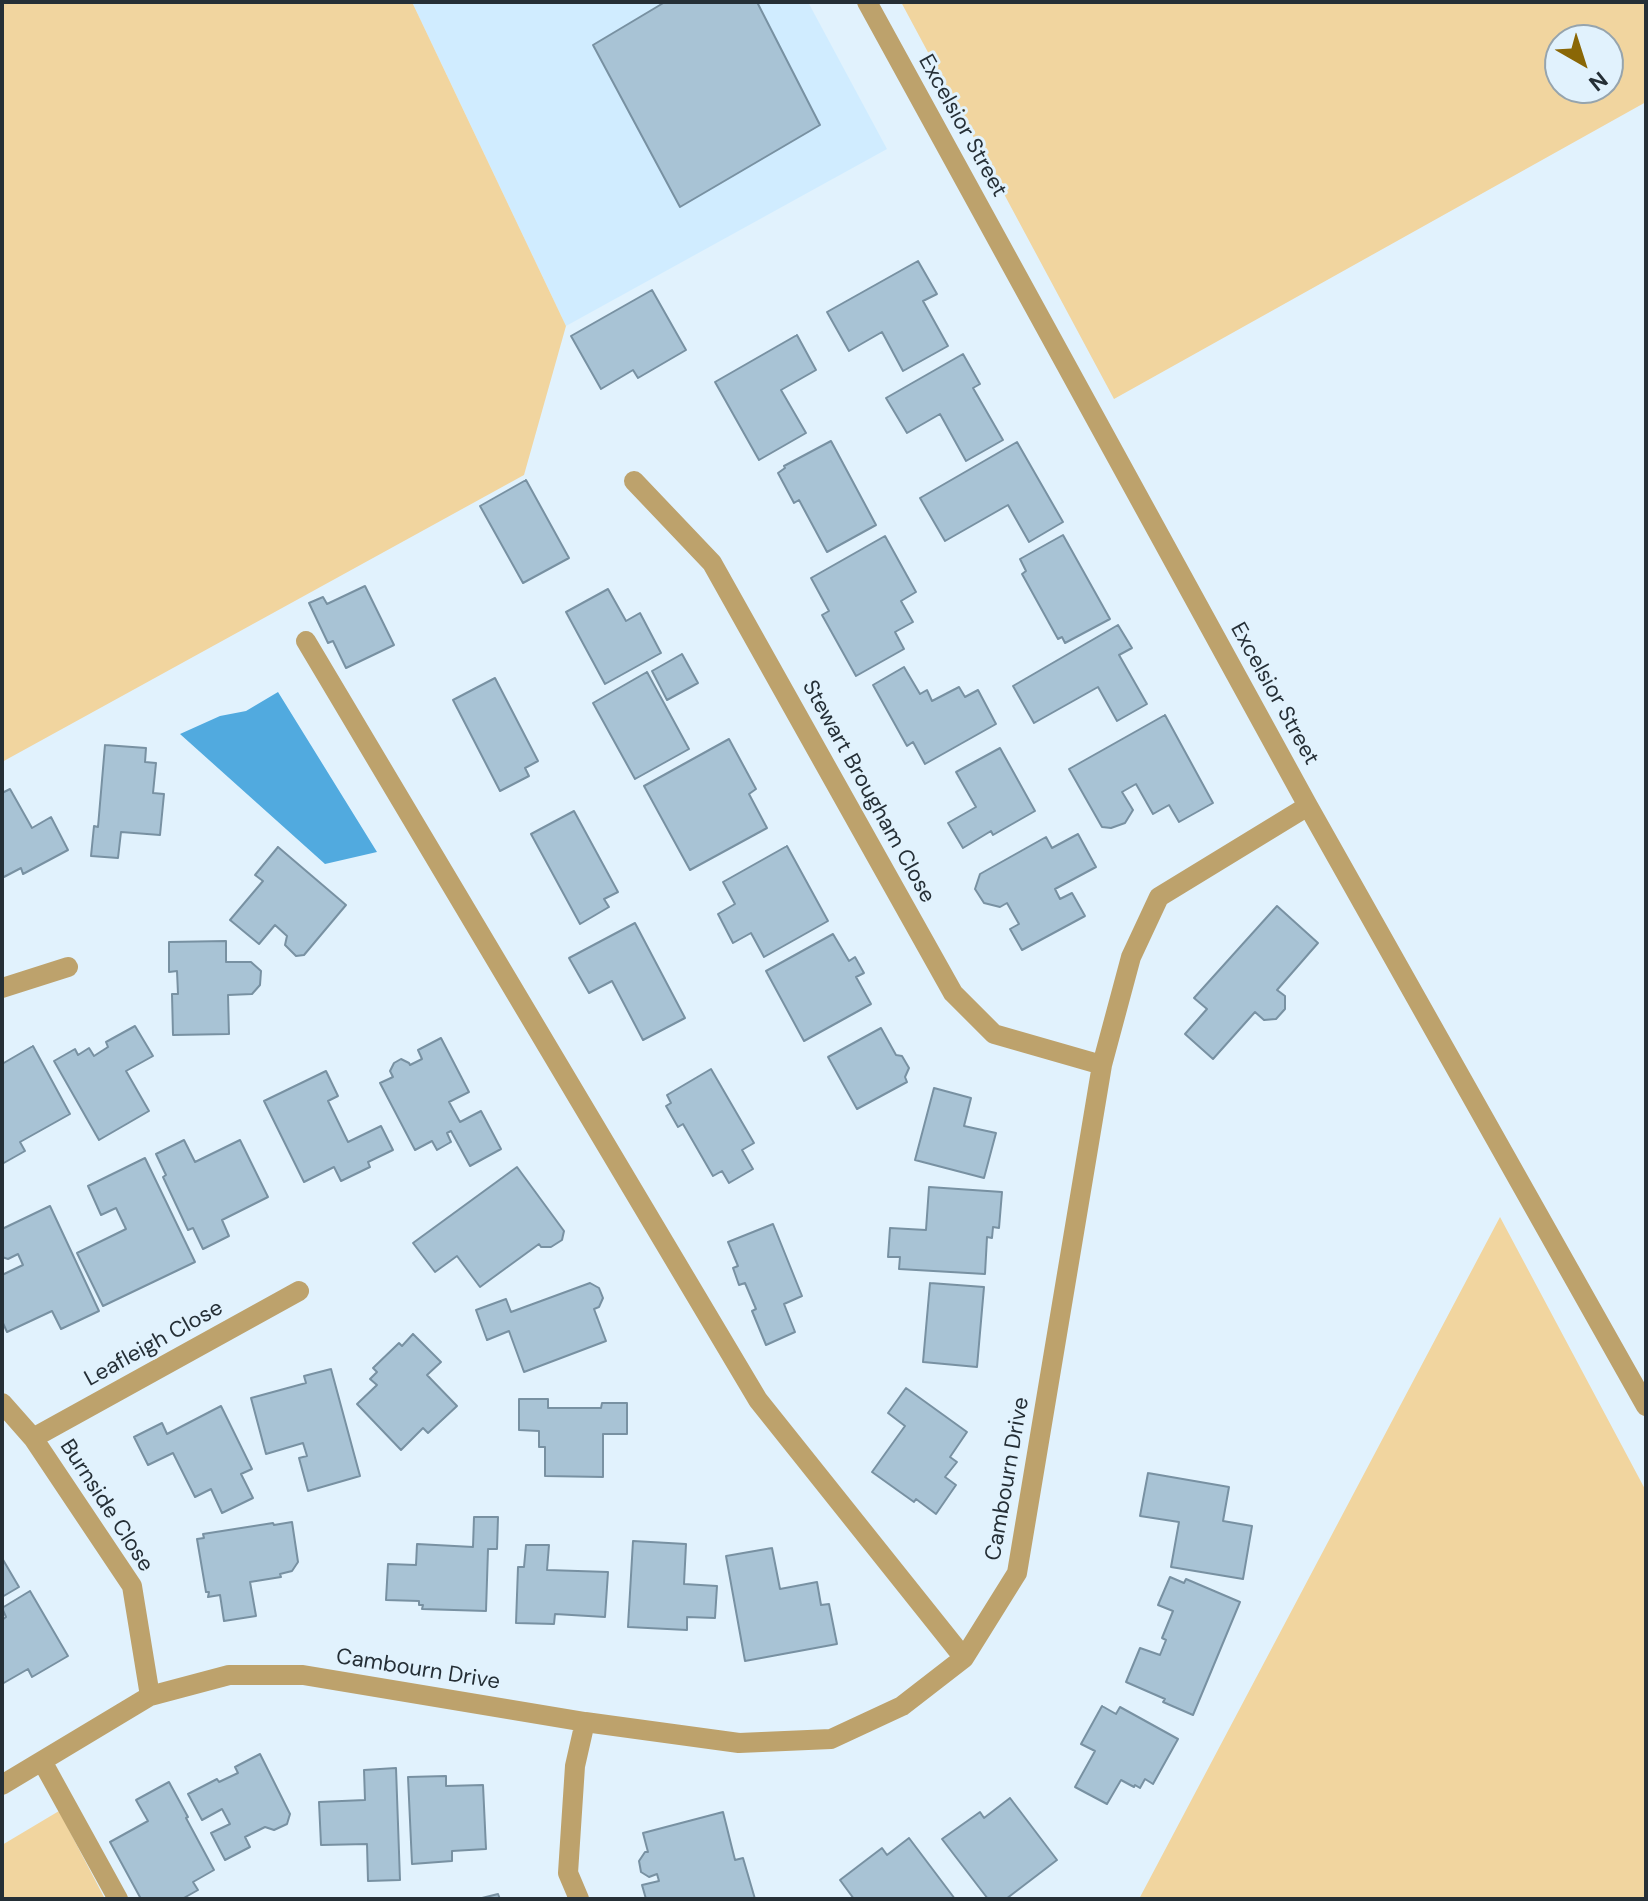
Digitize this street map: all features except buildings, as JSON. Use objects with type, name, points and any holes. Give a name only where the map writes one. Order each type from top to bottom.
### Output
[{"type":"street","name":"Excelsior Street","points":[[867,2],[1308,806],[1646,1406]]},
{"type":"street","name":"Stewart Brougham Close","points":[[634,481],[712,563],[953,993],[994,1034],[1102,1065]]},
{"type":"street","points":[[306,641],[758,1400],[964,1658]]},
{"type":"street","name":"Cambourn Drive","points":[[2,1785],[150,1696],[229,1675],[303,1675],[585,1722],[739,1743],[831,1739],[902,1706],[964,1658],[1017,1573],[1102,1065],[1131,957],[1159,897],[1308,806]]},
{"type":"street","points":[[2,988],[68,967]]},
{"type":"street","name":"Leafleigh Close","points":[[33,1438],[299,1291]]},
{"type":"street","name":"Burnside Close","points":[[2,1403],[33,1438],[132,1586],[150,1696]]},
{"type":"street","points":[[579,1899],[568,1873],[575,1766],[585,1722]]},
{"type":"street","points":[[42,1761],[118,1899]]},
{"type":"shaded area","points":[[2,2],[412,2],[566,326],[524,475],[2,762]]},
{"type":"shaded area","points":[[412,2],[808,2],[887,149],[566,326]]},
{"type":"shaded area","points":[[901,2],[1646,2],[1646,102],[1114,399]]},
{"type":"shaded area","points":[[1500,1217],[1646,1491],[1646,1899],[1139,1899]]},
{"type":"shaded area","points":[[59,1811],[105,1899],[2,1899],[2,1845]]},
{"type":"water","points":[[278,692],[377,852],[325,864],[180,734],[220,716],[246,711]]}]
